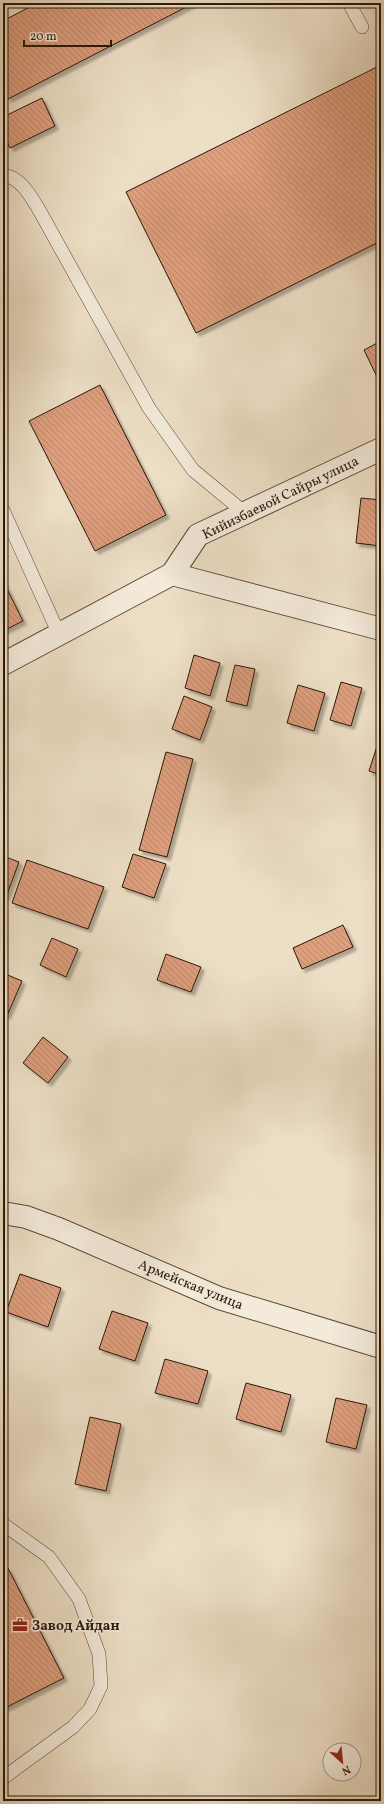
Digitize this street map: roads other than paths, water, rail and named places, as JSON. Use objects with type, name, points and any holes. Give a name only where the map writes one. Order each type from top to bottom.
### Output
[{"type":"street","name":"Кийизбаевой Сайры улица","points":[[3,664],[172,574],[198,535],[381,450]]},
{"type":"street","points":[[172,574],[381,629]]},
{"type":"street","name":"Армейская улица","points":[[3,1214],[26,1218],[59,1229],[219,1298],[381,1347]]},
{"type":"lane","points":[[349,3],[362,27]]},
{"type":"lane","points":[[3,176],[9,176],[26,188],[149,408],[193,470],[245,513]]},
{"type":"lane","points":[[3,510],[59,634]]},
{"type":"lane","points":[[3,1524],[49,1557],[79,1599],[99,1654],[101,1686],[90,1709],[74,1727],[3,1778]]},
{"type":"place","name":"Завод Айдан","points":[[20,1625]]}]
